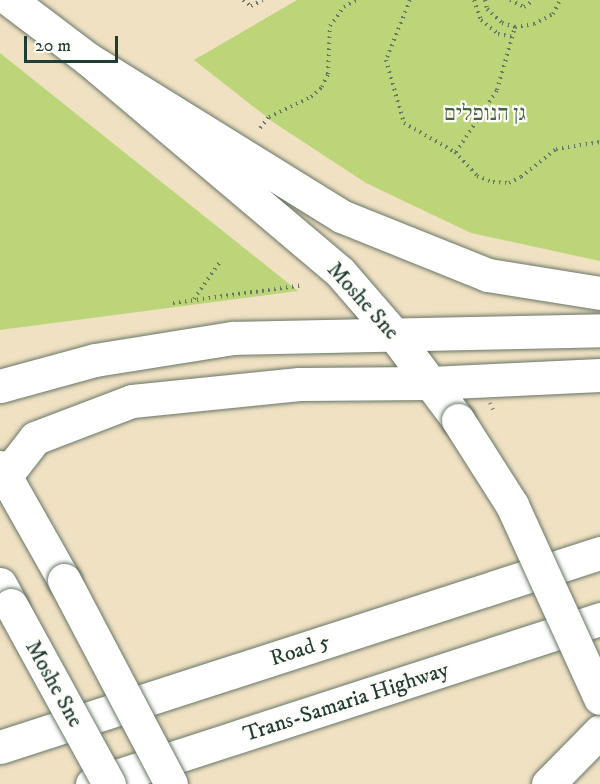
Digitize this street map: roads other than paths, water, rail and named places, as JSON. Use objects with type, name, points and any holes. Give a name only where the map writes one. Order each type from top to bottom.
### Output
[{"type":"main road","name":"Moshe Sne","points":[[10,0],[88,59],[340,272],[393,332],[458,420],[512,505],[600,698]]},
{"type":"main road","points":[[88,59],[240,151],[341,216],[437,257],[488,275],[600,293]]},
{"type":"main road","points":[[0,386],[95,360],[233,338],[393,332],[600,330]]},
{"type":"main road","points":[[171,784],[64,580],[1,475],[35,438],[132,401],[299,384],[430,383],[600,375]]},
{"type":"main road","name":"Road 5","points":[[0,747],[600,553]]},
{"type":"main road","name":"Moshe Sne","points":[[5,594],[109,784]]},
{"type":"main road","name":"Trans-Samaria Highway","points":[[92,784],[600,619]]},
{"type":"main road","points":[[548,784],[600,731]]},
{"type":"park label","name":"גן הנופלים","points":[[485,114]]}]
